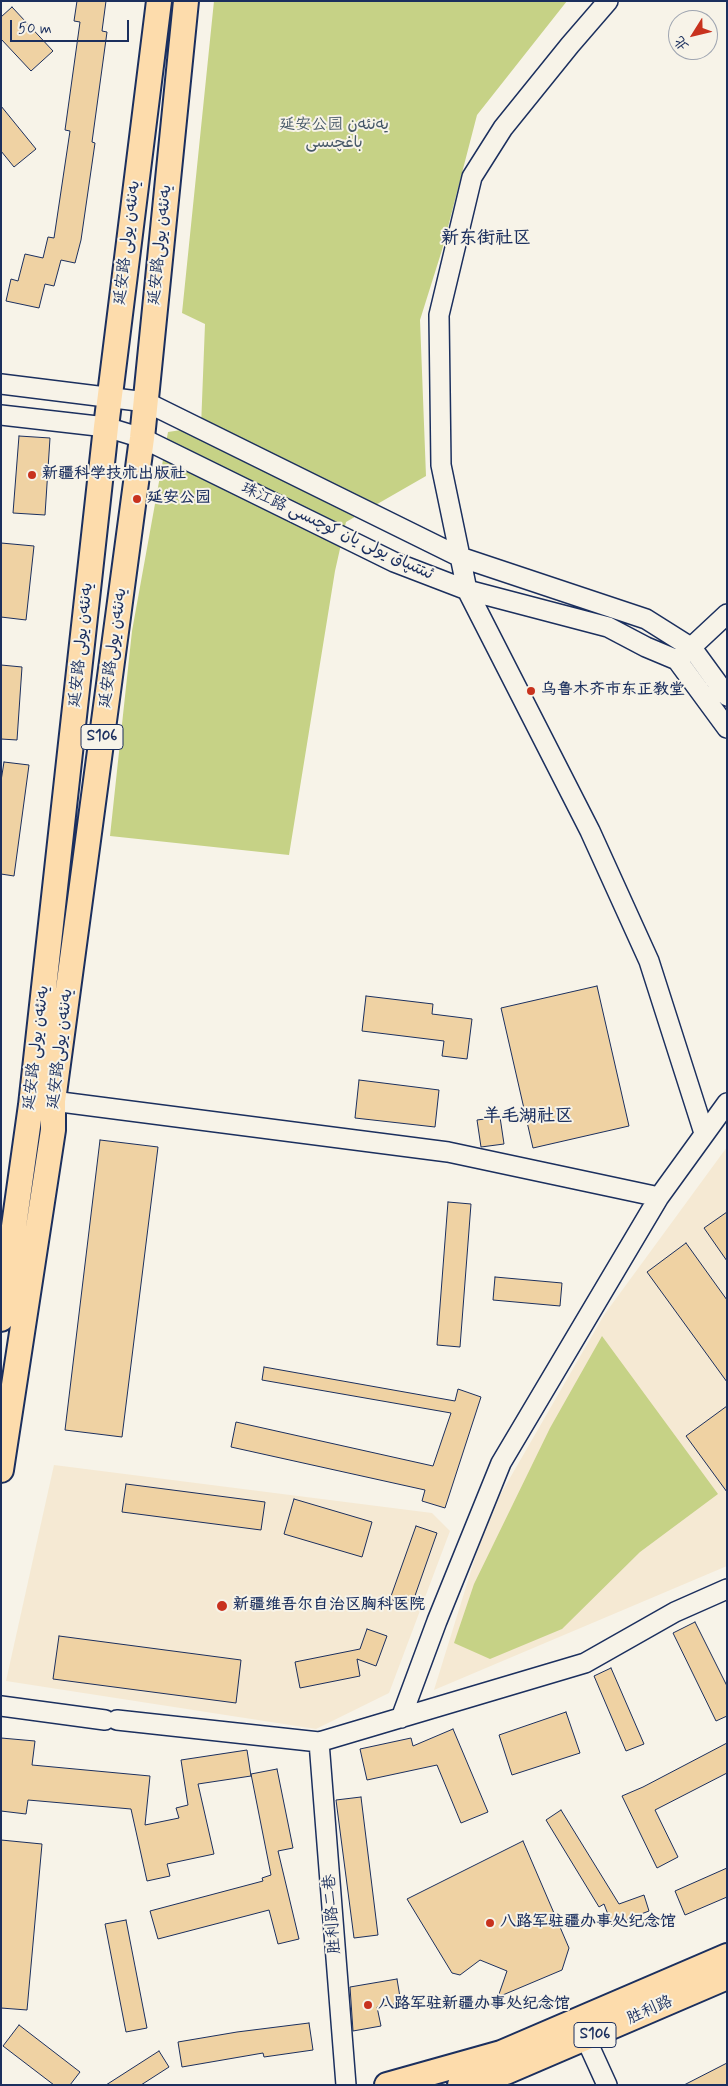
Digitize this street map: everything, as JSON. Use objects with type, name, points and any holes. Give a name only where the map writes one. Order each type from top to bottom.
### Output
[{"type":"main road","name":"延安路 يەنئەن يولى","points":[[1,1319],[31,1105],[109,397],[158,1]]},
{"type":"main road","name":"延安路يەنئەن يولى","points":[[1,1470],[53,1130],[53,1101],[142,438],[186,1]]},
{"type":"main road","name":"S106","points":[[387,2085],[501,2053],[727,1956]]},
{"type":"main road","name":"胜利路","points":[[460,2085],[506,2072],[727,1977]]},
{"type":"street","points":[[608,1],[503,128],[472,177],[439,315],[441,465],[467,590],[590,832],[649,961],[704,1133]]},
{"type":"street","name":"珠江路 ئىتتىپاق يولى يان كوچىسى","points":[[1,384],[146,402],[460,557],[646,619],[692,648],[727,696]]},
{"type":"street","name":"珠江路 ئىتتىپاق يولى يان كوچىسى","points":[[1,414],[106,427],[142,438],[394,562],[467,590],[608,627],[646,647],[677,660]]},
{"type":"street","points":[[727,614],[677,660],[727,728]]},
{"type":"street","points":[[53,1101],[448,1152],[659,1197]]},
{"type":"street","points":[[401,1718],[437,1621],[500,1463],[659,1197],[727,1103]]},
{"type":"street","points":[[1,1706],[111,1720],[319,1742],[585,1663],[675,1612],[727,1589]]},
{"type":"street","name":"胜利路二巷","points":[[319,1742],[346,2085]]},
{"type":"street","points":[[586,2039],[607,2085]]},
{"type":"shaded area","points":[[727,1147],[727,1566],[434,1690],[488,1516],[604,1315]]},
{"type":"shaded area","name":"新疆维吾尔自治区胸科医院","points":[[54,1465],[432,1513],[450,1531],[389,1693],[316,1729],[6,1681]]},
{"type":"green space","name":"延安公园 يەنئەن باغچىسى","points":[[214,1],[567,1],[477,115],[442,250],[420,320],[426,476],[346,522],[335,571],[289,855],[110,836],[132,631],[168,432],[201,427],[205,324],[182,313]]},
{"type":"green space","points":[[602,1336],[718,1494],[640,1552],[562,1629],[490,1659],[454,1643],[474,1584],[550,1428]]},
{"type":"building","points":[[77,1],[106,1],[102,31],[107,32],[92,142],[95,143],[81,240],[75,263],[61,260],[54,286],[45,284],[39,308],[6,301],[11,279],[18,281],[25,254],[43,258],[48,237],[54,238],[70,131],[65,130],[80,22],[74,21]]},
{"type":"building","points":[[12,7],[53,51],[31,71],[1,39],[1,17]]},
{"type":"building","points":[[1,106],[36,149],[14,167],[1,151]]},
{"type":"building","name":"新疆科学技术出版社","points":[[19,436],[50,438],[45,515],[13,513]]},
{"type":"building","points":[[1,543],[34,546],[26,620],[1,617]]},
{"type":"building","points":[[1,665],[22,667],[17,740],[1,739]]},
{"type":"building","points":[[4,762],[29,765],[14,876],[1,874],[1,781]]},
{"type":"building","points":[[597,986],[629,1126],[533,1148],[501,1008]]},
{"type":"building","points":[[366,996],[433,1004],[432,1014],[472,1019],[467,1059],[442,1056],[444,1041],[362,1031]]},
{"type":"building","points":[[359,1080],[439,1090],[435,1127],[355,1118]]},
{"type":"building","points":[[500,1117],[504,1144],[481,1147],[477,1120]]},
{"type":"building","points":[[100,1140],[158,1147],[122,1437],[65,1430]]},
{"type":"building","points":[[448,1202],[471,1204],[460,1347],[437,1345]]},
{"type":"building","points":[[727,1212],[727,1261],[704,1228]]},
{"type":"building","points":[[686,1243],[727,1300],[727,1382],[647,1272]]},
{"type":"building","points":[[495,1277],[562,1283],[560,1306],[493,1300]]},
{"type":"building","points":[[264,1367],[455,1401],[458,1389],[481,1397],[445,1508],[422,1501],[425,1490],[231,1447],[236,1422],[433,1466],[451,1413],[262,1380]]},
{"type":"building","points":[[727,1406],[727,1492],[686,1436]]},
{"type":"building","points":[[126,1484],[265,1502],[261,1530],[122,1512]]},
{"type":"building","points":[[294,1499],[372,1522],[362,1557],[284,1534]]},
{"type":"building","points":[[416,1526],[437,1533],[411,1607],[390,1599]]},
{"type":"building","points":[[695,1622],[727,1686],[727,1716],[716,1721],[673,1633]]},
{"type":"building","points":[[367,1629],[387,1636],[376,1666],[357,1659],[360,1676],[300,1688],[295,1662],[360,1649]]},
{"type":"building","points":[[59,1636],[241,1660],[236,1703],[53,1679]]},
{"type":"building","points":[[611,1668],[644,1744],[626,1751],[594,1676]]},
{"type":"building","points":[[566,1712],[580,1753],[512,1775],[499,1735]]},
{"type":"building","points":[[453,1729],[488,1812],[461,1823],[437,1765],[367,1780],[360,1749],[411,1738],[413,1746]]},
{"type":"building","points":[[1,1738],[35,1741],[32,1765],[150,1776],[145,1825],[179,1818],[176,1808],[188,1805],[181,1760],[247,1750],[251,1776],[198,1784],[214,1854],[167,1864],[170,1876],[147,1881],[131,1809],[28,1800],[26,1814],[1,1811]]},
{"type":"building","points":[[727,1743],[727,1773],[655,1810],[678,1857],[657,1868],[622,1796]]},
{"type":"building","points":[[277,1769],[293,1848],[278,1851],[299,1939],[278,1944],[269,1910],[158,1939],[150,1911],[263,1881],[262,1878],[271,1875],[251,1774]]},
{"type":"building","points":[[361,1797],[378,1935],[354,1938],[336,1800]]},
{"type":"building","points":[[561,1810],[619,1904],[644,1895],[649,1911],[612,1925],[604,1904],[599,1907],[546,1820]]},
{"type":"building","points":[[1,1840],[42,1844],[27,2010],[1,2008]]},
{"type":"building","name":"八路军驻疆办事处纪念馆","points":[[523,1841],[569,1948],[562,1970],[498,1997],[507,1971],[480,1960],[460,1975],[452,1973],[407,1899]]},
{"type":"building","points":[[727,1868],[727,1897],[685,1915],[675,1891]]},
{"type":"building","points":[[126,1920],[147,2028],[126,2032],[105,1924]]},
{"type":"building","name":"八路军驻新疆办事处纪念馆","points":[[397,1979],[401,2003],[377,2007],[381,2026],[353,2031],[350,1987]]},
{"type":"building","points":[[309,2023],[313,2050],[264,2057],[263,2053],[182,2067],[178,2042]]},
{"type":"building","points":[[19,2025],[80,2072],[70,2085],[54,2085],[3,2046]]},
{"type":"building","points":[[159,2051],[169,2067],[141,2085],[106,2085]]},
{"type":"building","points":[[727,2063],[727,2085],[684,2085]]},
{"type":"place","name":"新疆科学技术出版社","points":[[32,475]]},
{"type":"place","name":"延安公园","points":[[137,499]]},
{"type":"place","name":"乌鲁木齐市东正教堂","points":[[531,691]]},
{"type":"place","name":"新疆维吾尔自治区胸科医院","points":[[222,1606]]},
{"type":"place","name":"八路军驻疆办事处纪念馆","points":[[490,1923]]},
{"type":"place","name":"八路军驻新疆办事处纪念馆","points":[[368,2005]]},
{"type":"district","name":"新东街社区","points":[[486,239]]},
{"type":"district","name":"羊毛湖社区","points":[[528,1117]]}]
